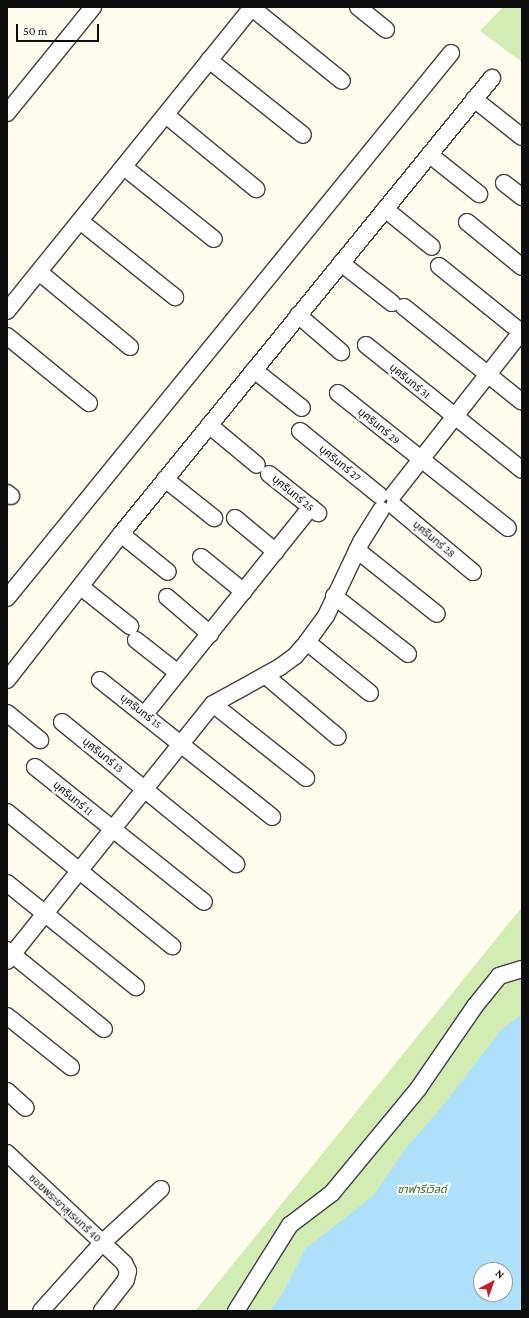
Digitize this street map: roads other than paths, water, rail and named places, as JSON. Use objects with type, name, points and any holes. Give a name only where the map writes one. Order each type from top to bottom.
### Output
[{"type":"street","points":[[7,113],[94,7]]},
{"type":"street","points":[[7,311],[252,7],[342,81]]},
{"type":"street","points":[[358,7],[386,30]]},
{"type":"street","points":[[7,598],[451,53]]},
{"type":"street","points":[[209,60],[303,135]]},
{"type":"street","points":[[7,680],[208,425],[492,78]]},
{"type":"street","points":[[474,99],[522,137]]},
{"type":"street","points":[[166,115],[256,189]]},
{"type":"street","points":[[430,154],[479,194]]},
{"type":"street","points":[[124,167],[214,239]]},
{"type":"street","points":[[504,183],[522,197]]},
{"type":"street","points":[[385,209],[432,247]]},
{"type":"street","points":[[80,221],[175,297]]},
{"type":"street","points":[[467,222],[522,267]]},
{"type":"street","points":[[341,263],[398,305],[522,402]]},
{"type":"street","points":[[104,1029],[9,955],[45,913],[213,704],[266,676],[295,656],[307,642],[326,616],[334,596],[357,550],[387,501],[486,375],[522,332],[439,266]]},
{"type":"street","points":[[39,272],[130,347]]},
{"type":"street","points":[[298,315],[341,352]]},
{"type":"street","points":[[7,336],[89,403]]},
{"type":"street","name":"บุศรินทร์ 31","points":[[366,345],[522,470]]},
{"type":"street","points":[[254,370],[302,408]]},
{"type":"street","name":"บุศรินทร์ 29","points":[[338,393],[508,528]]},
{"type":"street","name":"บุศรินทร์ 25","points":[[208,425],[314,510],[276,552]]},
{"type":"street","name":"บุศรินทร์ 27","points":[[300,431],[387,501]]},
{"type":"street","points":[[165,479],[214,518]]},
{"type":"street","name":"บุศรินทร์ 28","points":[[387,501],[473,572]]},
{"type":"street","points":[[145,714],[276,552],[235,518]]},
{"type":"street","points":[[121,534],[168,572]]},
{"type":"street","points":[[357,550],[437,614]]},
{"type":"street","points":[[201,557],[244,592]]},
{"type":"street","points":[[81,586],[178,673]]},
{"type":"street","points":[[334,596],[408,654]]},
{"type":"street","points":[[167,597],[210,634]]},
{"type":"street","points":[[307,642],[370,693]]},
{"type":"street","points":[[266,676],[338,736]]},
{"type":"street","name":"บุศรินทร์ 15","points":[[100,680],[145,714],[272,817]]},
{"type":"street","points":[[213,704],[306,778]]},
{"type":"street","points":[[7,713],[40,740]]},
{"type":"street","name":"บุศรินทร์ 13","points":[[62,722],[236,864]]},
{"type":"street","name":"บุศรินทร์ 11","points":[[35,767],[204,902]]},
{"type":"street","points":[[7,812],[172,946]]},
{"type":"street","points":[[7,883],[136,986]]},
{"type":"street","points":[[236,1311],[290,1225],[332,1193],[418,1088],[475,1006],[499,976],[522,969]]},
{"type":"street","points":[[7,1016],[71,1067]]},
{"type":"street","points":[[7,1091],[26,1108]]},
{"type":"street","name":"ซอยพระยาสุเรนทร์ 40","points":[[7,1153],[124,1263],[128,1271],[126,1280],[102,1311]]},
{"type":"street","points":[[41,1311],[102,1243],[161,1189]]},
{"type":"water","points":[[522,1014],[522,1311],[270,1311],[284,1291],[305,1249],[373,1196],[407,1147],[440,1109],[502,1029]]},
{"type":"park label","name":"ซาฟารีเวิลด์","points":[[422,1189]]}]
